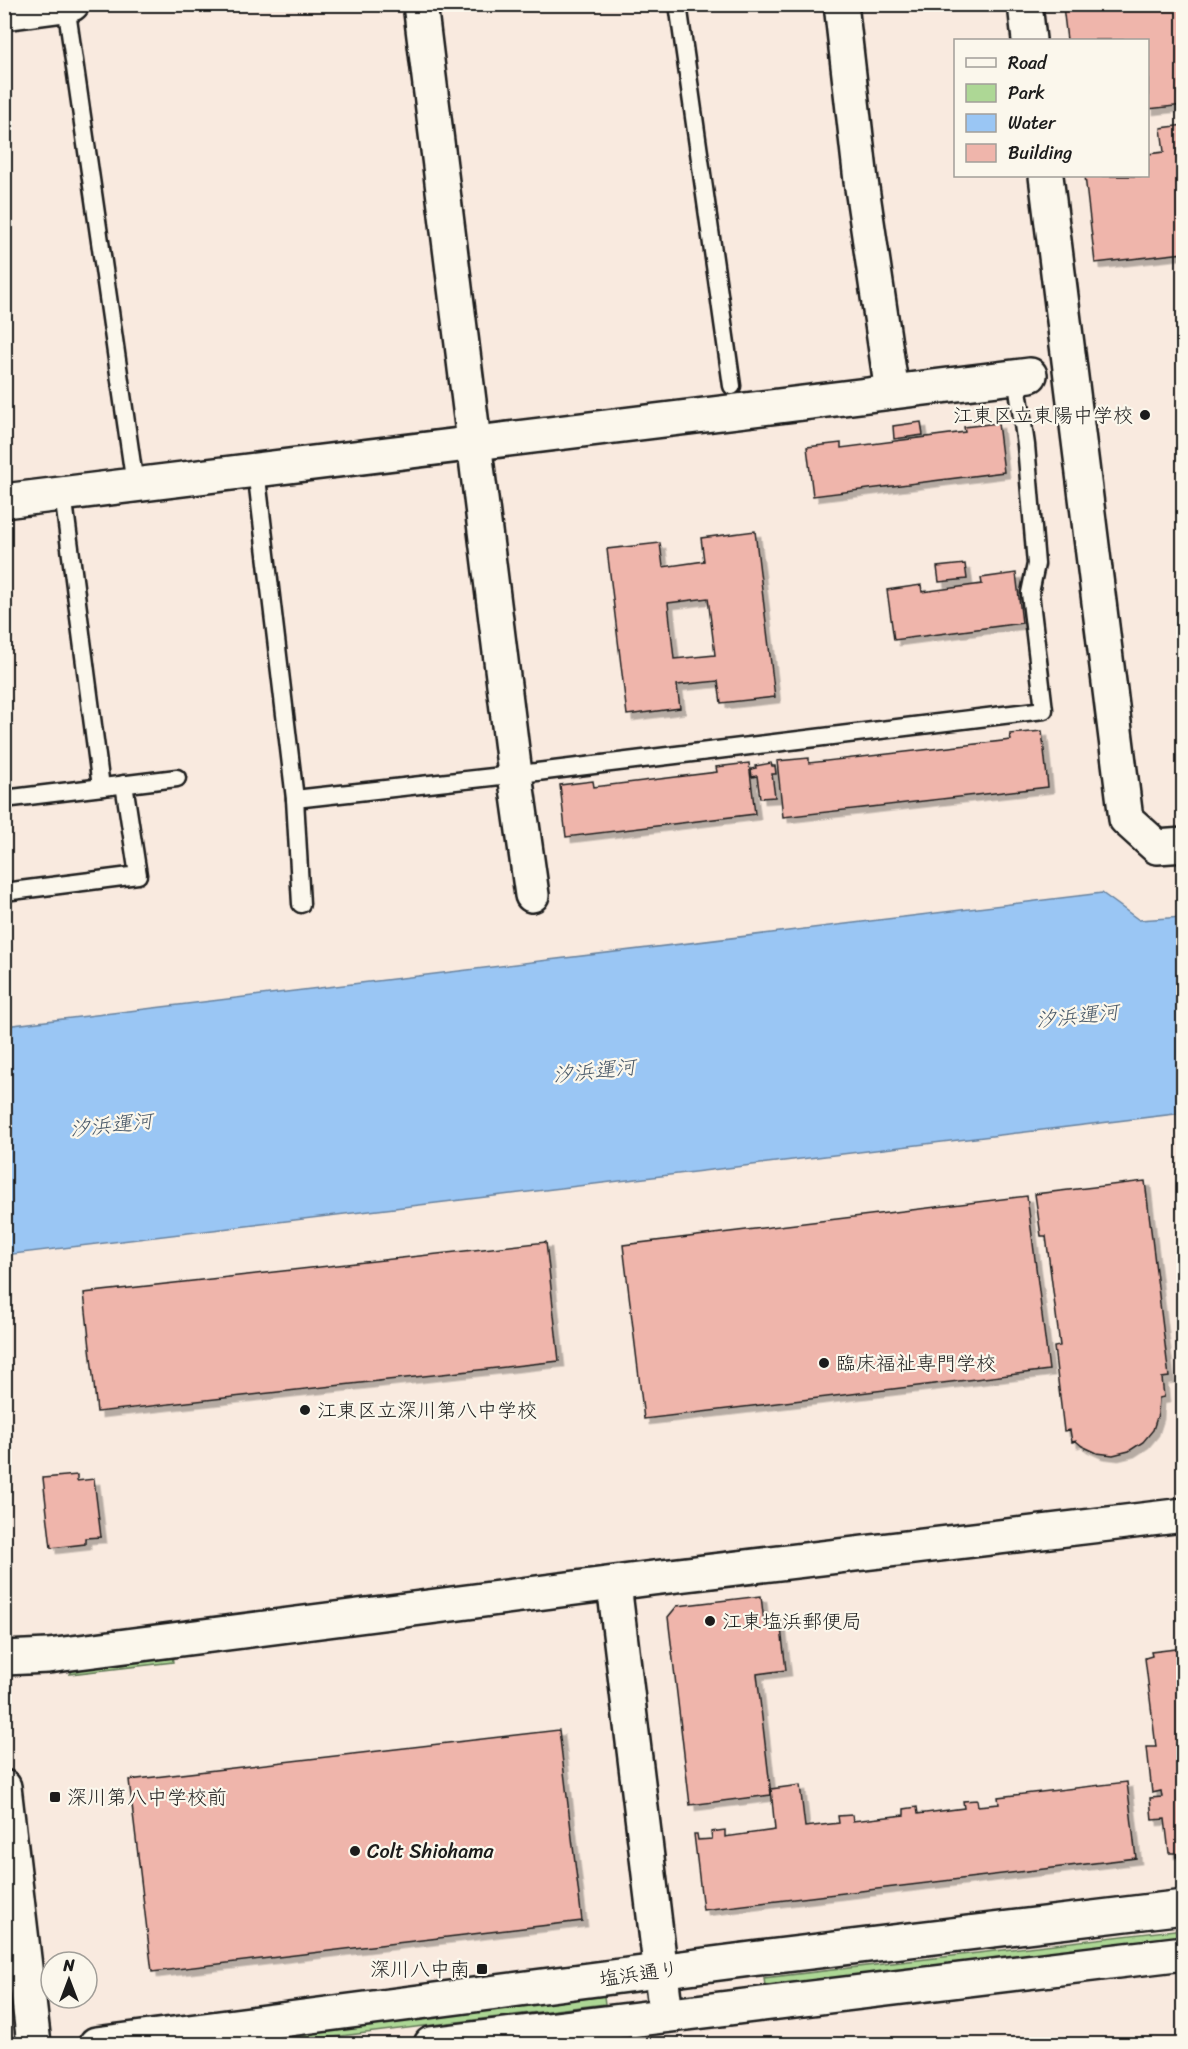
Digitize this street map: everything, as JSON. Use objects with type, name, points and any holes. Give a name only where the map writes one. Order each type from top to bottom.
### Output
[{"type":"street","points":[[4,13],[72,4]]},
{"type":"street","points":[[420,4],[532,896]]},
{"type":"street","points":[[841,4],[861,181],[892,392]]},
{"type":"street","points":[[1025,4],[1029,39]]},
{"type":"street","points":[[1046,177],[1126,819],[1156,847],[1184,845]]},
{"type":"street","points":[[4,501],[1023,376]]},
{"type":"street","points":[[4,1658],[48,1656],[1184,1515]]},
{"type":"street","points":[[614,1584],[666,2015]]},
{"type":"street","points":[[4,1787],[10,1881],[34,2044]]},
{"type":"street","name":"塩浜通り","points":[[96,2044],[660,1971],[1184,1907]]},
{"type":"street","points":[[431,2044],[1184,1953]]},
{"type":"lane","points":[[678,4],[732,386]]},
{"type":"lane","points":[[66,5],[135,485]]},
{"type":"lane","points":[[295,799],[1044,710],[1030,594],[1036,564],[1023,376]]},
{"type":"lane","points":[[256,470],[295,799],[301,904]]},
{"type":"lane","points":[[63,494],[101,787]]},
{"type":"lane","points":[[4,799],[177,778]]},
{"type":"lane","points":[[4,892],[138,875],[124,784]]},
{"type":"green space","points":[[172,1655],[173,1662],[70,1674],[76,1666]]},
{"type":"green space","points":[[1183,1929],[1183,1937],[765,1986],[764,1978]]},
{"type":"green space","points":[[604,1996],[605,2004],[275,2044],[212,2044]]},
{"type":"water","name":"汐浜運河","points":[[1102,893],[1139,920],[1183,917],[1183,1113],[5,1255],[5,1026]]},
{"type":"building","points":[[1074,4],[1184,4],[1184,105],[1149,109],[1149,39],[1067,39],[1063,6]]},
{"type":"building","points":[[1184,125],[1184,253],[1095,263],[1085,177],[1149,177],[1149,154],[1164,152],[1161,128]]},
{"type":"building","points":[[921,422],[923,435],[894,439],[893,426]]},
{"type":"building","points":[[998,423],[1004,472],[813,496],[807,447],[841,443],[841,448],[965,432],[964,427]]},
{"type":"building","points":[[755,531],[775,697],[721,703],[718,681],[677,685],[680,708],[627,715],[607,549],[660,543],[663,567],[704,561],[701,538]],"holes":[[[708,598],[715,655],[674,659],[668,603]]]},
{"type":"building","points":[[965,564],[967,579],[939,582],[937,567]]},
{"type":"building","points":[[1016,573],[1022,623],[894,640],[887,590],[921,585],[922,592],[982,584],[981,578]]},
{"type":"building","points":[[1184,720],[1184,761],[1178,741]]},
{"type":"building","points":[[1042,731],[1048,787],[783,817],[777,761],[809,758],[809,763],[1011,740],[1010,734]]},
{"type":"building","points":[[749,763],[755,814],[566,837],[560,785],[593,781],[594,787],[717,772],[716,767]]},
{"type":"building","points":[[771,763],[775,766],[776,774],[772,774],[775,797],[760,798],[757,776],[752,777],[751,769]]},
{"type":"building","points":[[1145,1181],[1169,1377],[1162,1378],[1164,1397],[1159,1398],[1158,1414],[1153,1430],[1143,1442],[1129,1451],[1113,1455],[1097,1453],[1076,1441],[1072,1442],[1070,1430],[1064,1431],[1054,1347],[1060,1346],[1046,1236],[1041,1236],[1035,1194]]},
{"type":"building","points":[[1027,1196],[1049,1370],[644,1419],[623,1245]]},
{"type":"building","points":[[546,1242],[559,1361],[97,1412],[84,1293]]},
{"type":"building","points":[[77,1475],[77,1481],[94,1479],[101,1537],[85,1538],[85,1544],[51,1548],[43,1478]]},
{"type":"building","points":[[761,1596],[764,1622],[780,1620],[786,1670],[757,1674],[771,1795],[690,1805],[668,1617],[677,1606]]},
{"type":"building","points":[[1184,1648],[1184,1856],[1176,1857],[1176,1853],[1169,1853],[1165,1819],[1152,1820],[1150,1798],[1162,1797],[1161,1791],[1152,1793],[1147,1747],[1156,1747],[1145,1658],[1152,1656],[1151,1652]]},
{"type":"building","name":"Colt Shiohama","points":[[559,1730],[582,1921],[152,1972],[129,1780]]},
{"type":"building","points":[[1127,1782],[1136,1858],[703,1910],[694,1834],[697,1834],[698,1840],[712,1839],[711,1832],[725,1830],[725,1837],[775,1830],[771,1789],[800,1785],[805,1827],[839,1823],[838,1816],[852,1815],[853,1821],[904,1815],[904,1809],[917,1807],[918,1814],[964,1808],[963,1801],[977,1800],[978,1806],[999,1804],[998,1797]]},
{"type":"place","name":"江東区立東陽中学校","points":[[1145,415]]},
{"type":"place","name":"臨床福祉専門学校","points":[[824,1363]]},
{"type":"place","name":"江東区立深川第八中学校","points":[[305,1410]]},
{"type":"place","name":"江東塩浜郵便局","points":[[710,1621]]},
{"type":"place","name":"深川第八中学校前","points":[[55,1797]]},
{"type":"place","name":"Colt Shiohama","points":[[355,1851]]},
{"type":"place","name":"深川八中南","points":[[482,1969]]}]
